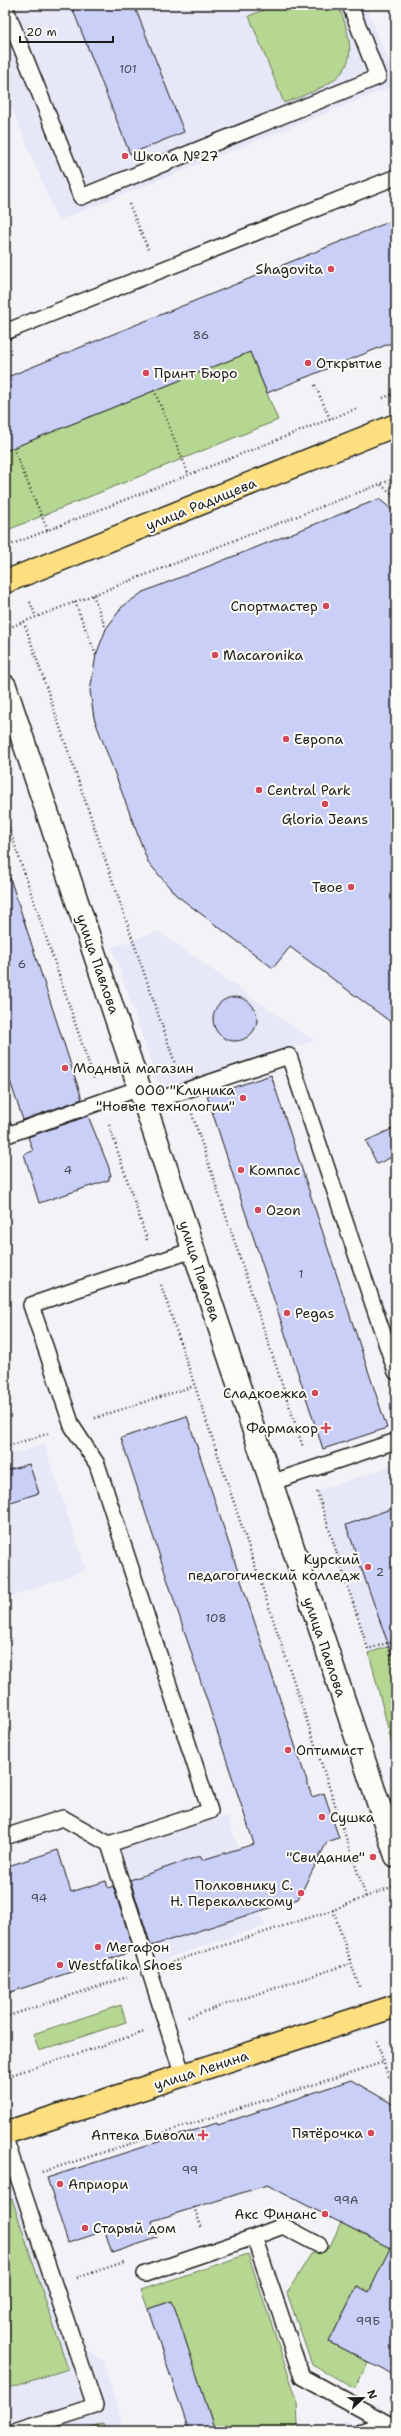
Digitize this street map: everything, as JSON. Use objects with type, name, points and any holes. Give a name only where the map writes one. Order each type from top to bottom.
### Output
[{"type":"main road","name":"улица Радищева","points":[[5,582],[396,425]]},
{"type":"main road","name":"улица Павлова","points":[[5,686],[270,1483],[396,1856]]},
{"type":"main road","name":"улица Ленина","points":[[5,2133],[396,2006]]},
{"type":"lane","points":[[5,7],[81,197],[378,77],[350,5]]},
{"type":"lane","points":[[5,332],[158,273],[396,177]]},
{"type":"lane","points":[[5,1129],[7,1135],[101,1101],[185,1091],[290,1056],[396,1372]]},
{"type":"lane","points":[[109,1844],[210,1811],[97,1464],[72,1426],[31,1305],[193,1250]]},
{"type":"lane","points":[[270,1483],[396,1441]]},
{"type":"lane","points":[[5,1837],[62,1818],[109,1844],[183,2076]]},
{"type":"lane","points":[[5,2138],[95,2406],[17,2431]]},
{"type":"lane","points":[[145,2274],[283,2226],[319,2245]]},
{"type":"lane","points":[[254,2237],[302,2377],[391,2426]]},
{"type":"lane","points":[[362,2431],[391,2426]]},
{"type":"path","points":[[133,214],[158,273]]},
{"type":"path","points":[[316,385],[330,420]]},
{"type":"path","points":[[154,390],[189,475]]},
{"type":"path","points":[[377,401],[396,393]]},
{"type":"path","points":[[5,546],[48,531],[363,406]]},
{"type":"path","points":[[14,448],[48,531]]},
{"type":"path","points":[[5,629],[396,478]]},
{"type":"path","points":[[380,484],[396,497]]},
{"type":"path","points":[[93,595],[106,629]]},
{"type":"path","points":[[75,602],[96,655]]},
{"type":"path","points":[[24,622],[185,1091],[368,1650],[396,1640]]},
{"type":"path","points":[[5,816],[101,1101],[194,1386],[366,1897]]},
{"type":"path","points":[[5,1447],[194,1386]]},
{"type":"path","points":[[387,1643],[396,1671]]},
{"type":"path","points":[[333,1910],[396,1884]]},
{"type":"path","points":[[19,2180],[384,2062]]},
{"type":"path","points":[[194,2207],[204,2236]]},
{"type":"shaded area","name":"Школа №27","points":[[5,5],[366,5],[396,78],[396,85],[58,221],[5,92]]},
{"type":"shaded area","points":[[158,931],[314,1041],[160,1090],[112,947]]},
{"type":"shaded area","points":[[44,1444],[86,1570],[5,1599],[5,1457]]},
{"type":"shaded area","name":"Курский педагогический колледж","points":[[396,1464],[396,1644],[369,1653],[316,1491]]},
{"type":"shaded area","points":[[213,1816],[228,1817],[265,1926],[151,1964],[116,1846]]},
{"type":"shaded area","points":[[21,2158],[84,2349],[103,2360],[125,2431],[5,2431],[5,2163]]},
{"type":"shaded area","points":[[347,2421],[368,2431],[319,2431]]},
{"type":"green space","points":[[275,5],[338,5],[346,27],[350,45],[349,59],[343,70],[334,80],[321,88],[284,103],[249,16]]},
{"type":"green space","points":[[250,352],[278,420],[5,531],[5,451]]},
{"type":"green space","points":[[396,1644],[396,1760],[369,1653]]},
{"type":"green space","points":[[121,2005],[126,2022],[39,2051],[33,2034]]},
{"type":"green space","points":[[12,2199],[68,2369],[5,2389],[5,2201]]},
{"type":"green space","points":[[341,2223],[390,2248],[383,2299],[357,2286],[329,2342],[368,2362],[355,2389],[312,2365],[287,2293],[311,2254],[329,2248]]},
{"type":"green space","points":[[248,2254],[297,2400],[298,2426],[282,2431],[215,2431],[172,2301],[148,2309],[141,2290]]},
{"type":"green space","points":[[103,2423],[105,2431],[79,2431]]},
{"type":"building","points":[[71,5],[134,5],[184,132],[130,154]]},
{"type":"building","points":[[396,219],[396,341],[267,393],[250,352],[5,451],[5,378]]},
{"type":"building","name":"Central Park","points":[[379,499],[396,513],[396,1026],[290,947],[273,968],[176,895],[148,862],[94,718],[90,691],[96,655],[106,629],[122,607],[143,592]]},
{"type":"building","points":[[10,878],[82,1099],[23,1120],[5,1066],[5,879]]},
{"type":"building","points":[[235,997],[247,1001],[253,1007],[257,1019],[253,1031],[247,1037],[235,1041],[223,1037],[217,1031],[213,1019],[217,1007],[223,1001]]},
{"type":"building","points":[[271,1075],[387,1428],[323,1449],[207,1096]]},
{"type":"building","points":[[88,1116],[108,1165],[111,1176],[109,1176],[109,1180],[39,1203],[24,1154],[33,1151],[28,1137]]},
{"type":"building","points":[[396,1127],[396,1155],[377,1164],[366,1141]]},
{"type":"building","points":[[187,1416],[312,1797],[324,1793],[339,1838],[327,1842],[298,1899],[151,1946],[130,1880],[200,1856],[202,1860],[254,1844],[121,1438]]},
{"type":"building","points":[[29,1464],[39,1493],[5,1504],[5,1471]]},
{"type":"building","points":[[396,1507],[396,1655],[392,1655],[346,1525]]},
{"type":"building","points":[[58,1850],[71,1892],[106,1881],[108,1888],[113,1886],[134,1951],[5,1994],[5,1867]]},
{"type":"building","points":[[351,2080],[396,2106],[396,2376],[329,2342],[357,2286],[369,2292],[390,2248],[267,2185],[152,2221],[157,2238],[112,2253],[105,2231],[68,2243],[47,2178],[217,2123],[218,2125]]},
{"type":"building","points":[[172,2301],[215,2431],[189,2431],[148,2309]]},
{"type":"place","name":"Школа №27","points":[[125,156]]},
{"type":"place","name":"Shagovita","points":[[331,269]]},
{"type":"place","name":"Открытие","points":[[308,363]]},
{"type":"place","name":"Принт Бюро","points":[[146,373]]},
{"type":"place","name":"Спортмастер","points":[[326,606]]},
{"type":"place","name":"Macaronika","points":[[215,655]]},
{"type":"place","name":"Европа","points":[[286,739]]},
{"type":"place","name":"Central Park","points":[[259,790]]},
{"type":"place","name":"Gloria Jeans","points":[[325,804]]},
{"type":"place","name":"Твое","points":[[351,887]]},
{"type":"place","name":"Модный магазин","points":[[65,1068]]},
{"type":"place","name":"ООО \"Клиника \"Новые технологии\"","points":[[243,1098]]},
{"type":"place","name":"Компас","points":[[241,1170]]},
{"type":"place","name":"Ozon","points":[[258,1210]]},
{"type":"place","name":"Pegas","points":[[287,1313]]},
{"type":"place","name":"Сладкоежка","points":[[315,1393]]},
{"type":"place","name":"Фармакор","points":[[326,1428]]},
{"type":"place","name":"Курский педагогический колледж","points":[[368,1567]]},
{"type":"place","name":"Оптимист","points":[[288,1750]]},
{"type":"place","name":"Сушка","points":[[322,1817]]},
{"type":"place","name":"\"Свидание\"","points":[[373,1857]]},
{"type":"place","name":"Полковнику С. Н. Перекальскому","points":[[301,1893]]},
{"type":"place","name":"Мегафон","points":[[98,1947]]},
{"type":"place","name":"Westfalika Shoes","points":[[60,1965]]},
{"type":"place","name":"Пятёрочка","points":[[371,2133]]},
{"type":"place","name":"Аптека Биволи","points":[[203,2135]]},
{"type":"place","name":"Априори","points":[[60,2184]]},
{"type":"place","name":"Акс Финанс","points":[[325,2214]]},
{"type":"place","name":"Старый дом","points":[[85,2228]]}]
